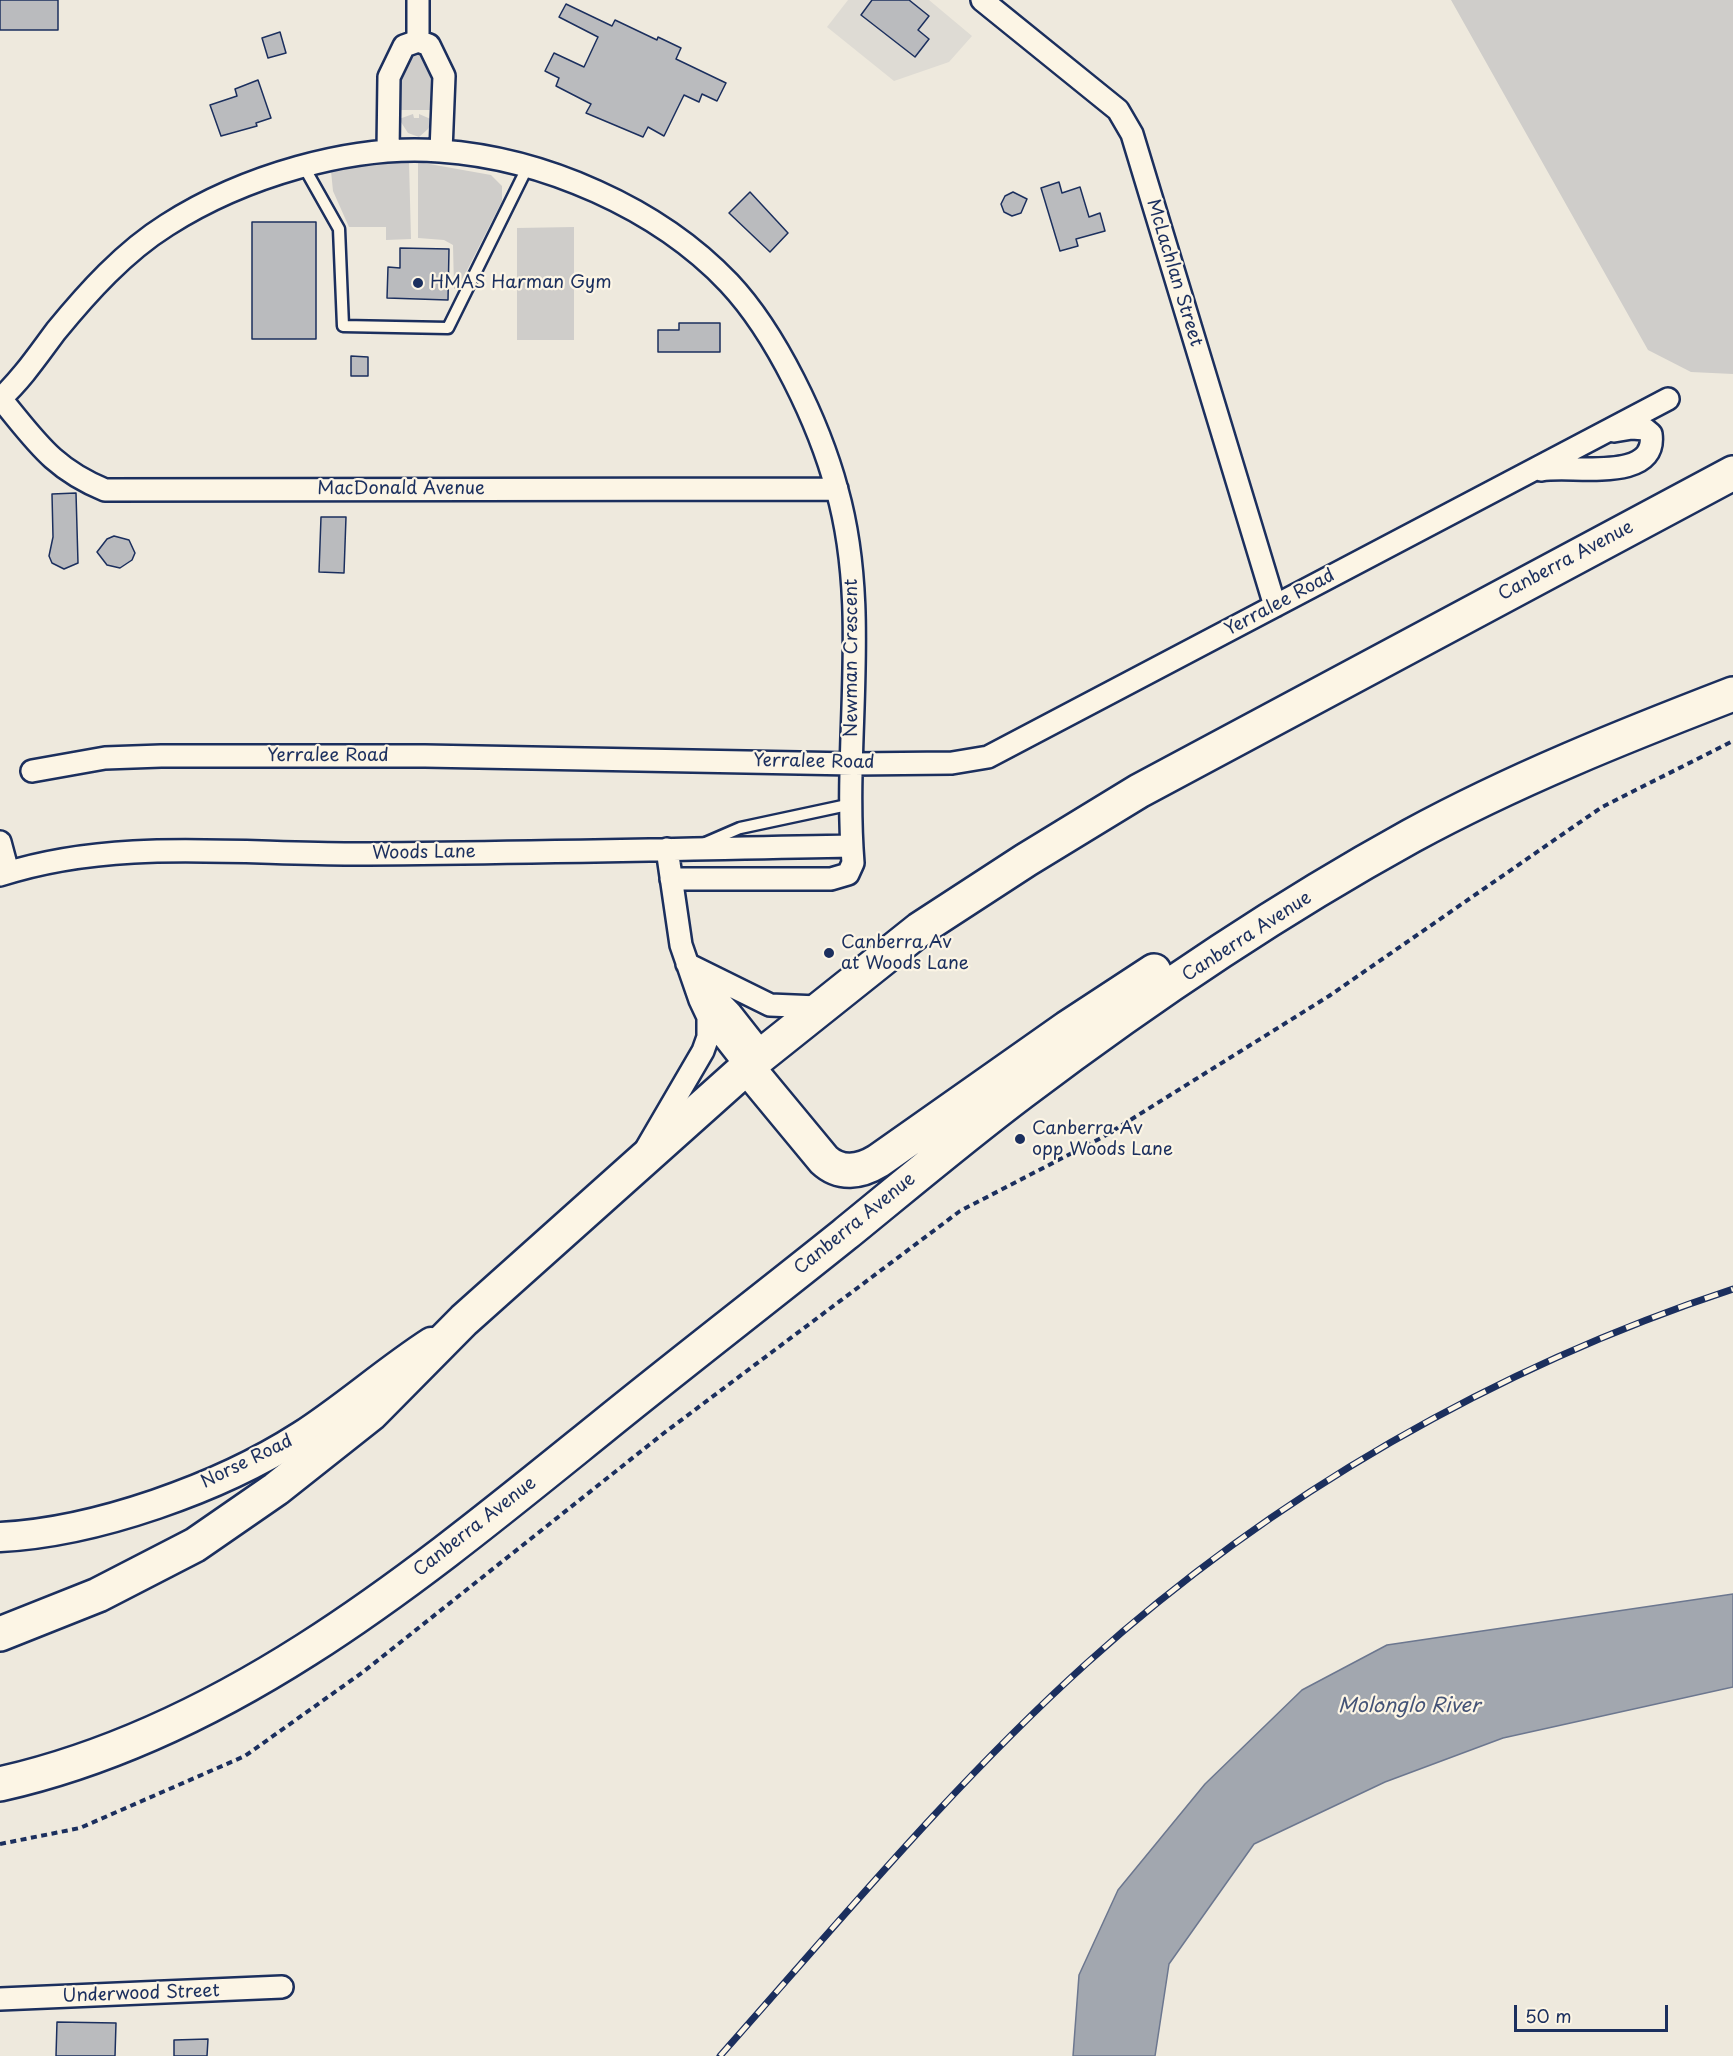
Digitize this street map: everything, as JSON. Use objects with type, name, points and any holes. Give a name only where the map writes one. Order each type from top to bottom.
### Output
[{"type":"highway","name":"Canberra Avenue","points":[[0,1634],[98,1595],[195,1545],[276,1489],[372,1413],[464,1320],[755,1060],[818,1007],[920,929],[1026,860],[1139,791],[1733,473]]},
{"type":"highway","name":"Canberra Avenue","points":[[0,1784],[96,1755],[165,1727],[299,1656],[351,1621],[506,1505],[1024,1091],[1147,1002],[1311,894],[1413,835],[1597,748],[1733,694]]},
{"type":"highway","points":[[849,1170],[863,1168],[878,1161],[1067,1028],[1184,953],[1315,880],[1413,835]]},
{"type":"highway","points":[[755,1060],[834,1142],[846,1160],[853,1203],[848,1232]]},
{"type":"main road","name":"Norse Road","points":[[0,1537],[102,1520],[163,1501],[238,1470],[300,1436],[395,1365],[464,1320]]},
{"type":"street","points":[[418,0],[418,41]]},
{"type":"street","name":"McLachlan Street","points":[[982,0],[1118,110],[1132,134],[1275,606]]},
{"type":"street","points":[[388,151],[389,76],[404,46],[418,41],[429,45],[444,76],[441,151]]},
{"type":"street","name":"Newman Crescent","points":[[0,399],[28,370],[80,303],[132,250],[168,224],[228,192],[277,173],[343,158],[388,151],[441,151],[568,178],[657,223],[704,259],[731,285],[755,317],[790,373],[815,424],[837,489],[847,531],[854,589],[851,737],[852,867],[848,874],[836,878],[671,879]]},
{"type":"street","name":"MacDonald Avenue","points":[[0,399],[53,460],[77,478],[105,490],[837,489]]},
{"type":"street","name":"Yerralee Road","points":[[32,771],[105,758],[160,756],[425,756],[853,764],[952,763],[988,757],[1668,399]]},
{"type":"street","name":"Yerralee Road","points":[[1527,473],[1557,468],[1608,470],[1621,467],[1647,454],[1653,444],[1651,434],[1644,429],[1605,432]]},
{"type":"street","points":[[0,842],[4,873]]},
{"type":"street","name":"Woods Lane","points":[[4,873],[86,856],[158,850],[353,854],[851,846]]},
{"type":"street","points":[[634,1168],[703,1051],[709,1029],[708,1017],[690,969],[676,921],[667,849]]},
{"type":"street","points":[[690,969],[770,1005],[818,1007]]},
{"type":"street","points":[[690,969],[720,1000],[755,1060]]},
{"type":"street","points":[[708,1017],[755,1060]]},
{"type":"street","name":"Underwood Street","points":[[0,1999],[282,1987]]},
{"type":"lane","points":[[304,167],[339,229],[344,326],[448,328],[527,168]]},
{"type":"lane","points":[[695,849],[735,830],[852,804]]},
{"type":"path","points":[[0,1844],[80,1827],[245,1756],[363,1672],[664,1433],[960,1211],[1103,1137],[1329,996],[1602,807],[1733,741]]},
{"type":"shaded area","points":[[848,0],[929,0],[972,36],[949,62],[894,81],[827,27]]},
{"type":"shaded area","points":[[1451,0],[1733,0],[1733,374],[1691,372],[1648,350]]},
{"type":"shaded area","points":[[409,51],[420,52],[435,71],[435,110],[396,110],[396,83]]},
{"type":"shaded area","points":[[413,114],[414,118],[419,118],[419,114],[433,120],[428,129],[419,137],[408,133],[399,119]]},
{"type":"shaded area","points":[[409,162],[411,239],[386,240],[386,227],[349,227],[333,191],[331,171]]},
{"type":"shaded area","points":[[418,162],[491,175],[502,186],[502,201],[458,288],[454,289],[453,245],[444,240],[418,238]]},
{"type":"shaded area","points":[[574,227],[574,340],[517,340],[517,228]]},
{"type":"water","name":"Molonglo River","points":[[1733,1594],[1733,1687],[1503,1738],[1385,1782],[1254,1844],[1169,1964],[1155,2056],[1073,2056],[1079,1975],[1118,1890],[1205,1784],[1302,1690],[1387,1645]]},
{"type":"building","points":[[0,0],[58,0],[58,30],[0,30]]},
{"type":"building","points":[[872,0],[909,0],[929,16],[918,30],[929,39],[915,57],[861,15]]},
{"type":"building","points":[[566,4],[612,26],[615,20],[657,40],[658,37],[681,48],[676,59],[726,83],[717,101],[702,94],[699,102],[684,95],[664,136],[648,127],[643,137],[586,113],[591,104],[556,86],[559,78],[545,71],[554,53],[584,67],[598,37],[559,17]]},
{"type":"building","points":[[280,32],[286,53],[268,58],[262,38]]},
{"type":"building","points":[[258,80],[271,118],[256,123],[257,126],[221,136],[210,105],[237,96],[235,89]]},
{"type":"building","points":[[1059,182],[1062,193],[1080,187],[1089,217],[1100,213],[1105,231],[1076,239],[1078,246],[1060,251],[1041,188]]},
{"type":"building","points":[[750,192],[788,233],[770,252],[729,213]]},
{"type":"building","points":[[1013,192],[1027,199],[1021,213],[1012,216],[1004,212],[1001,204],[1005,196]]},
{"type":"building","points":[[252,222],[316,222],[316,339],[252,339]]},
{"type":"building","name":"HMAS Harman Gym","points":[[400,248],[449,249],[448,300],[387,298],[388,267],[400,268]]},
{"type":"building","points":[[679,323],[720,323],[720,352],[658,352],[658,330],[679,330]]},
{"type":"building","points":[[351,356],[368,357],[368,376],[351,376]]},
{"type":"building","points":[[76,493],[78,563],[64,569],[52,563],[49,556],[53,537],[52,494]]},
{"type":"building","points":[[321,517],[346,517],[344,573],[319,572]]},
{"type":"building","points":[[114,536],[129,540],[135,553],[132,560],[120,568],[107,565],[97,552],[107,539]]},
{"type":"building","points":[[57,2022],[116,2023],[115,2056],[56,2056]]},
{"type":"building","points":[[208,2039],[207,2056],[174,2056],[174,2040]]},
{"type":"railway","points":[[720,2056],[898,1854],[990,1756],[1087,1663],[1158,1602],[1233,1545],[1311,1491],[1391,1442],[1473,1397],[1558,1357],[1645,1321],[1733,1289]]},
{"type":"place","name":"HMAS Harman Gym","points":[[418,283]]},
{"type":"place","name":"Canberra Av at Woods Lane","points":[[829,953]]},
{"type":"place","name":"Canberra Av opp Woods Lane","points":[[1020,1139]]}]
